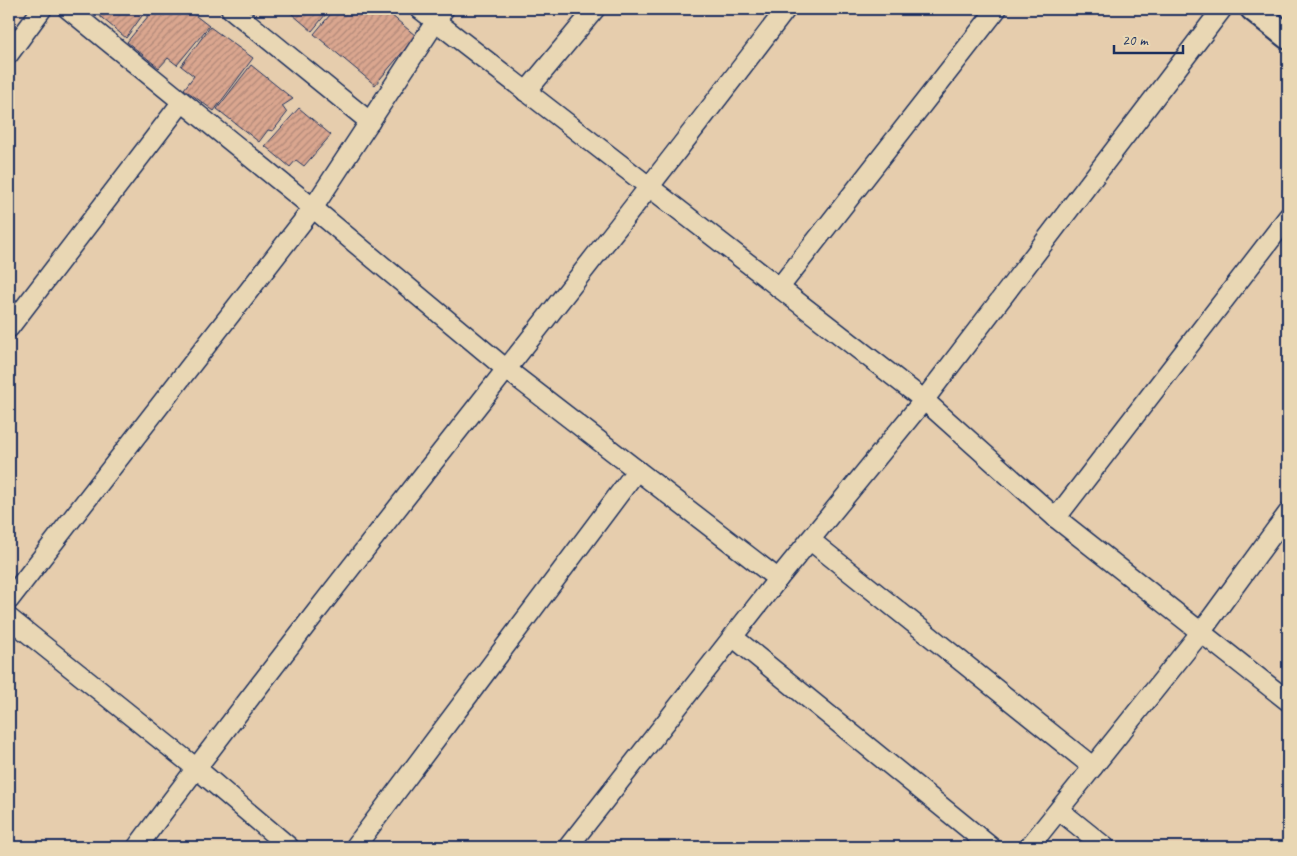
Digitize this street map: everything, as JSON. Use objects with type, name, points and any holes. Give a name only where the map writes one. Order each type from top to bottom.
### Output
[{"type":"street","points":[[9,54],[42,9]]},
{"type":"street","points":[[68,9],[313,208],[506,370],[778,579]]},
{"type":"street","points":[[232,9],[370,122]]},
{"type":"street","points":[[420,9],[439,15],[526,92],[924,400],[1056,518],[1288,701]]},
{"type":"street","points":[[526,92],[595,9]]},
{"type":"street","points":[[137,847],[196,768],[650,188],[786,9]]},
{"type":"street","points":[[778,288],[997,9]]},
{"type":"street","points":[[568,847],[778,579],[924,400],[1222,9]]},
{"type":"street","points":[[1253,9],[1288,37]]},
{"type":"street","points":[[9,600],[313,208],[439,15]]},
{"type":"street","points":[[9,328],[182,102]]},
{"type":"street","points":[[1056,518],[1288,217]]},
{"type":"street","points":[[355,847],[636,470]]},
{"type":"street","points":[[1029,847],[1201,632],[1288,513]]},
{"type":"street","points":[[810,540],[1093,767]]},
{"type":"street","points":[[9,618],[196,768],[289,847]]},
{"type":"street","points":[[732,637],[992,847]]},
{"type":"street","points":[[1059,810],[1105,847]]},
{"type":"building","points":[[91,9],[147,9],[126,38]]},
{"type":"building","points":[[154,9],[187,9],[209,26],[177,65],[168,58],[159,68],[127,42]]},
{"type":"building","points":[[286,9],[330,9],[312,31]]},
{"type":"building","points":[[335,9],[384,9],[416,36],[375,85],[314,34]]},
{"type":"building","points":[[210,27],[253,58],[214,111],[184,89],[194,76],[181,66]]},
{"type":"building","points":[[251,65],[293,99],[282,106],[287,113],[273,131],[268,130],[259,142],[217,109]]},
{"type":"building","points":[[299,108],[331,135],[304,166],[296,160],[290,167],[265,146]]}]
